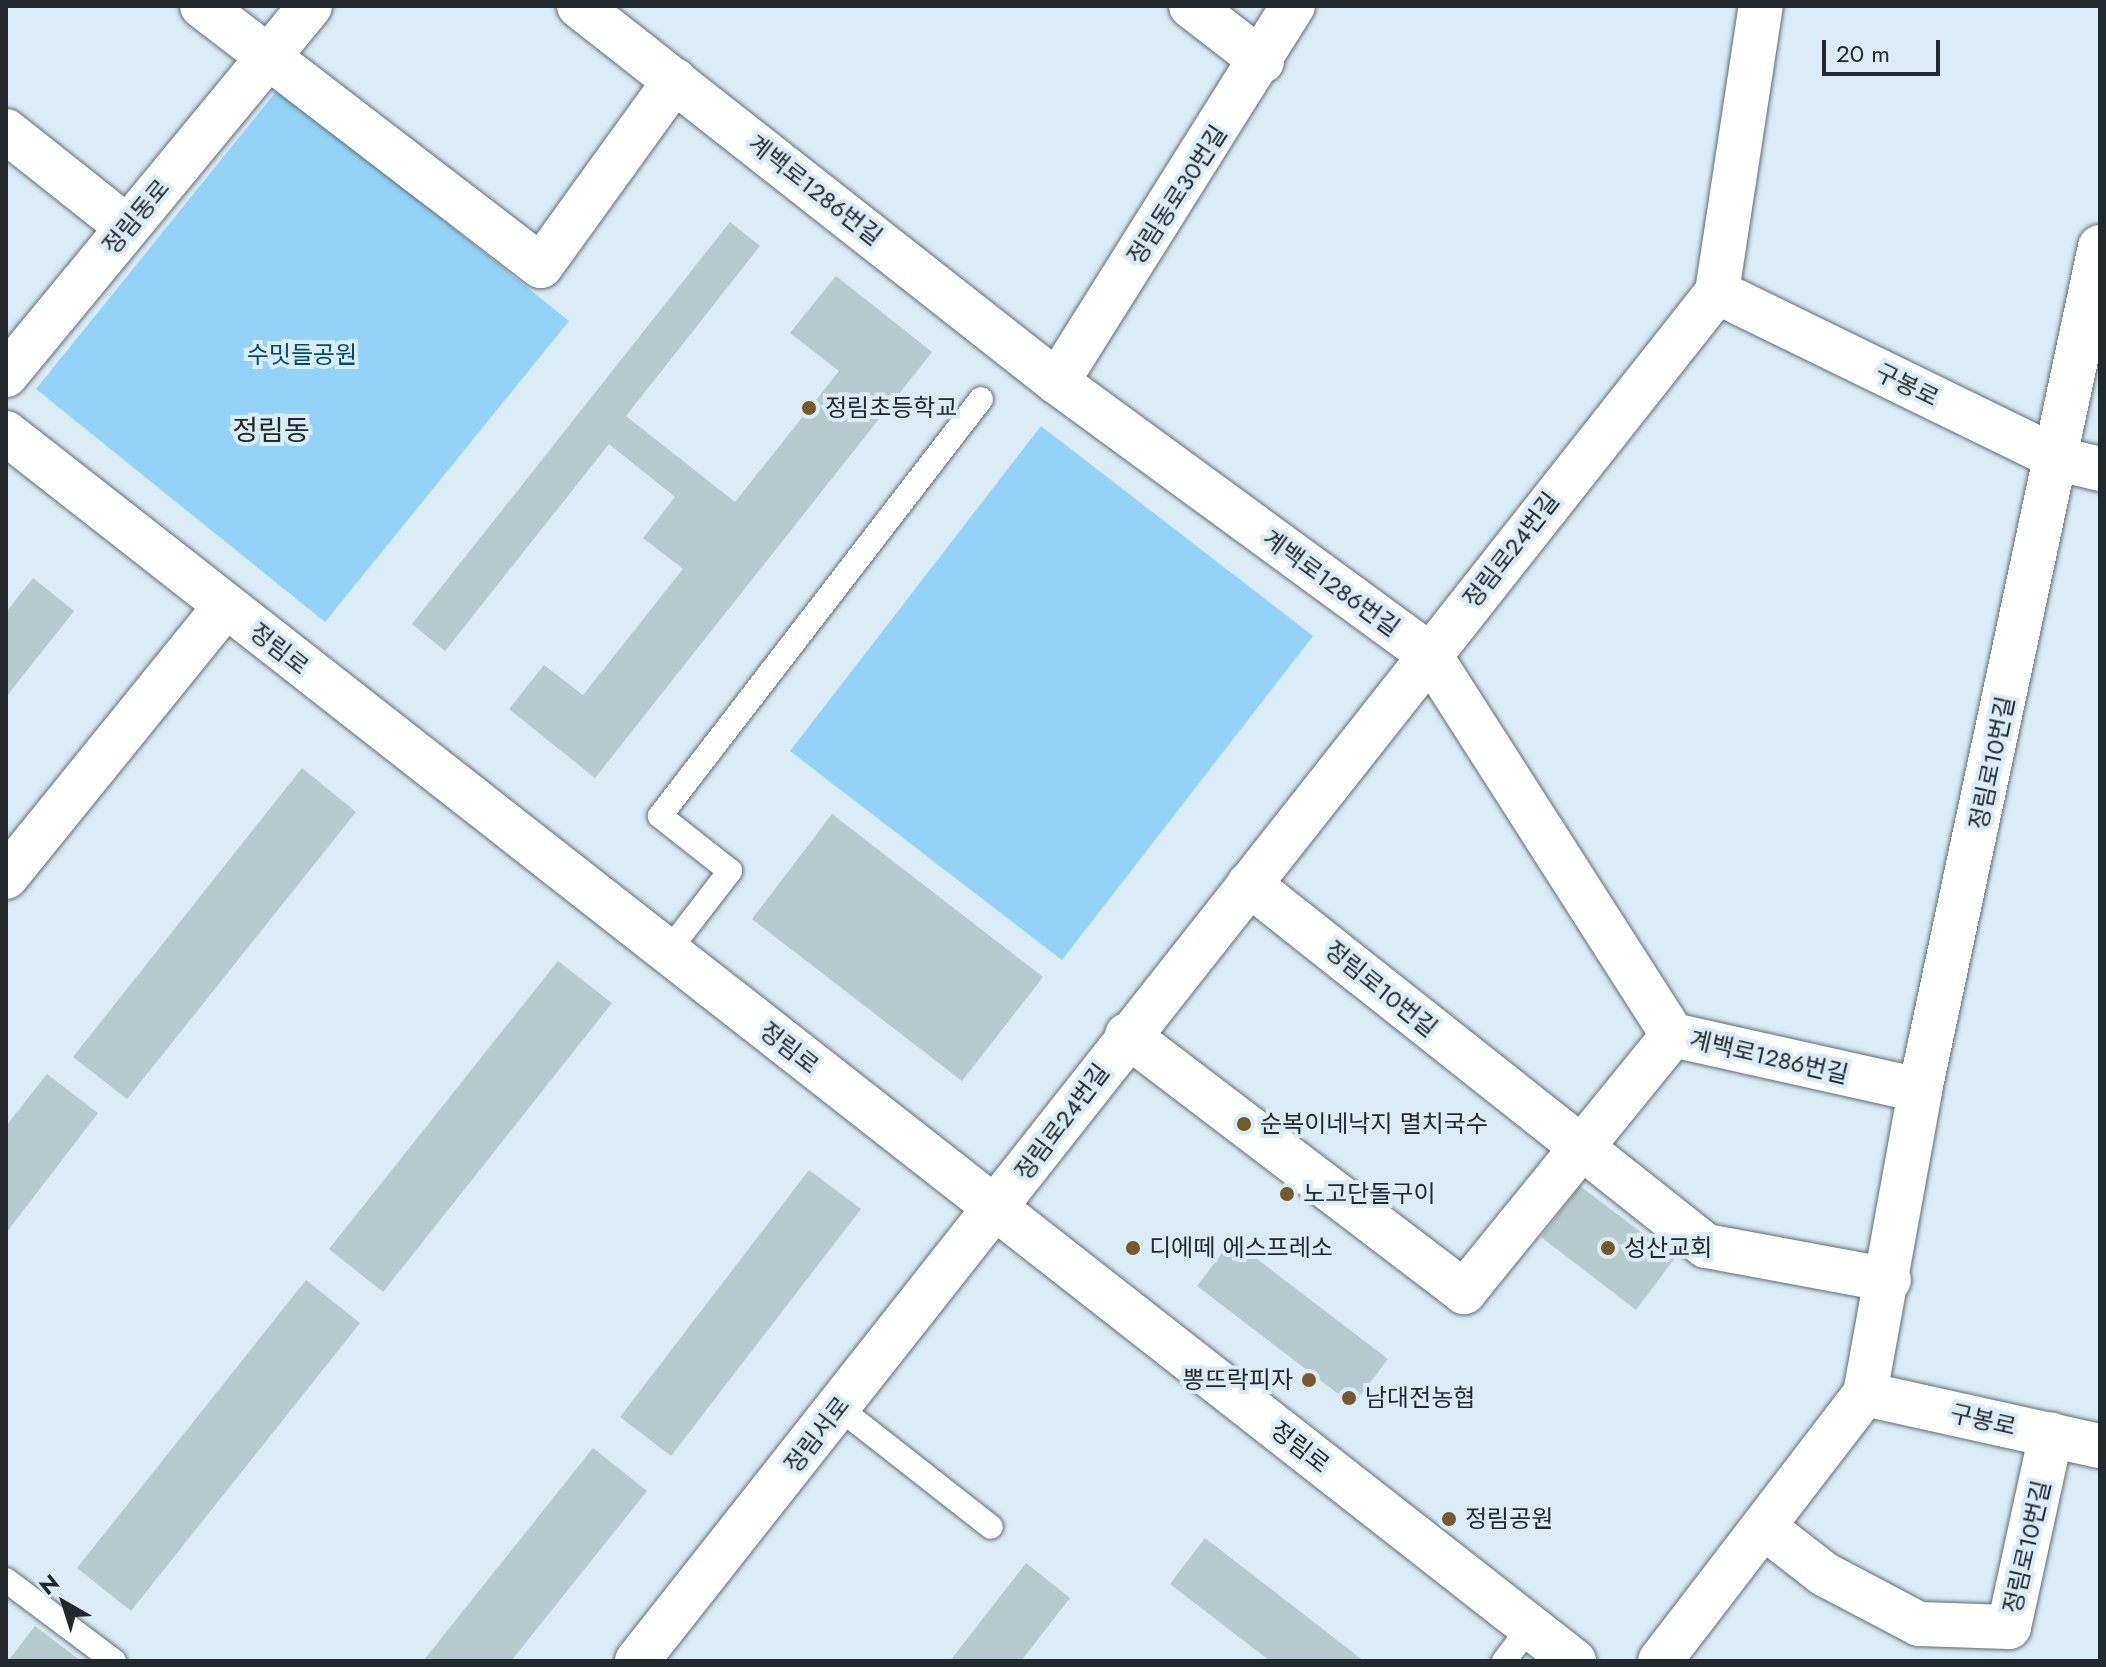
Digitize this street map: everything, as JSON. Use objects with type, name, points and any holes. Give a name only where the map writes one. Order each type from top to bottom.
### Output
[{"type":"street","points":[[202,6],[266,59],[541,266],[675,80]]},
{"type":"street","name":"정림동로","points":[[6,375],[310,6]]},
{"type":"street","name":"계백로1286번길","points":[[579,6],[1057,382],[1429,654],[1673,1035],[1920,1090]]},
{"type":"street","points":[[1191,6],[1262,61]]},
{"type":"street","name":"정림동로30번길","points":[[1057,382],[1262,61],[1293,6]]},
{"type":"street","name":"정림로24번길","points":[[996,1208],[1127,1035],[1717,292],[1761,6]]},
{"type":"street","points":[[6,131],[127,227]]},
{"type":"street","name":"정림로10번길","points":[[1660,1661],[1865,1394],[1889,1280],[1920,1090],[2079,464],[2100,247]]},
{"type":"street","name":"구봉로","points":[[1717,292],[2079,464]]},
{"type":"street","name":"정림로","points":[[6,433],[666,954],[1574,1661]]},
{"type":"street","points":[[6,877],[225,607]]},
{"type":"street","name":"정림로10번길","points":[[1249,884],[1706,1246],[1889,1280]]},
{"type":"street","points":[[1127,1035],[1464,1292],[1673,1035]]},
{"type":"street","name":"정림서로","points":[[637,1661],[996,1208]]},
{"type":"street","name":"구봉로","points":[[1865,1394],[2100,1446]]},
{"type":"street","name":"정림로10번길","points":[[1765,1528],[1824,1574],[1919,1624],[2009,1627],[2051,1435]]},
{"type":"lane","points":[[666,954],[730,871],[660,816],[981,399]]},
{"type":"lane","points":[[838,1407],[991,1527]]},
{"type":"lane","points":[[6,1580],[114,1661]]},
{"type":"lane","points":[[1504,1661],[1530,1627]]},
{"type":"green space","name":"수밋들공원","points":[[279,88],[569,321],[325,622],[36,389]]},
{"type":"green space","points":[[1041,426],[1313,636],[1062,960],[790,751]]},
{"type":"building","points":[[730,222],[760,246],[626,416],[735,502],[839,371],[790,333],[836,276],[932,352],[595,778],[509,709],[544,665],[583,695],[683,569],[643,538],[675,497],[609,444],[445,651],[412,624]]},
{"type":"building","points":[[33,578],[74,611],[6,697],[6,612]]},
{"type":"building","points":[[302,768],[356,812],[127,1099],[73,1057]]},
{"type":"building","points":[[832,814],[1043,977],[962,1081],[752,919]]},
{"type":"building","points":[[558,961],[612,1003],[383,1292],[329,1249]]},
{"type":"building","points":[[47,1074],[98,1113],[6,1233],[6,1126]]},
{"type":"building","points":[[809,1170],[861,1209],[671,1456],[620,1417]]},
{"type":"building","name":"성산교회","points":[[1580,1186],[1675,1258],[1636,1310],[1541,1237]]},
{"type":"building","points":[[1232,1240],[1388,1359],[1353,1405],[1197,1286]]},
{"type":"building","points":[[306,1280],[360,1323],[131,1611],[77,1568]]},
{"type":"building","points":[[593,1448],[647,1491],[511,1661],[423,1661]]},
{"type":"building","points":[[1205,1538],[1364,1661],[1270,1661],[1170,1584]]},
{"type":"building","points":[[1026,1563],[1070,1598],[1021,1661],[950,1661]]},
{"type":"building","points":[[35,1626],[81,1661],[8,1661]]},
{"type":"place","name":"정림초등학교","points":[[809,408]]},
{"type":"place","name":"순복이네낙지 멸치국수","points":[[1244,1124]]},
{"type":"place","name":"노고단돌구이","points":[[1287,1194]]},
{"type":"place","name":"디에떼 에스프레소","points":[[1133,1248]]},
{"type":"place","name":"성산교회","points":[[1608,1248]]},
{"type":"place","name":"뽕뜨락피자","points":[[1309,1380]]},
{"type":"place","name":"남대전농협","points":[[1349,1398]]},
{"type":"place","name":"정림공원","points":[[1449,1519]]},
{"type":"district","name":"정림동","points":[[271,431]]}]
